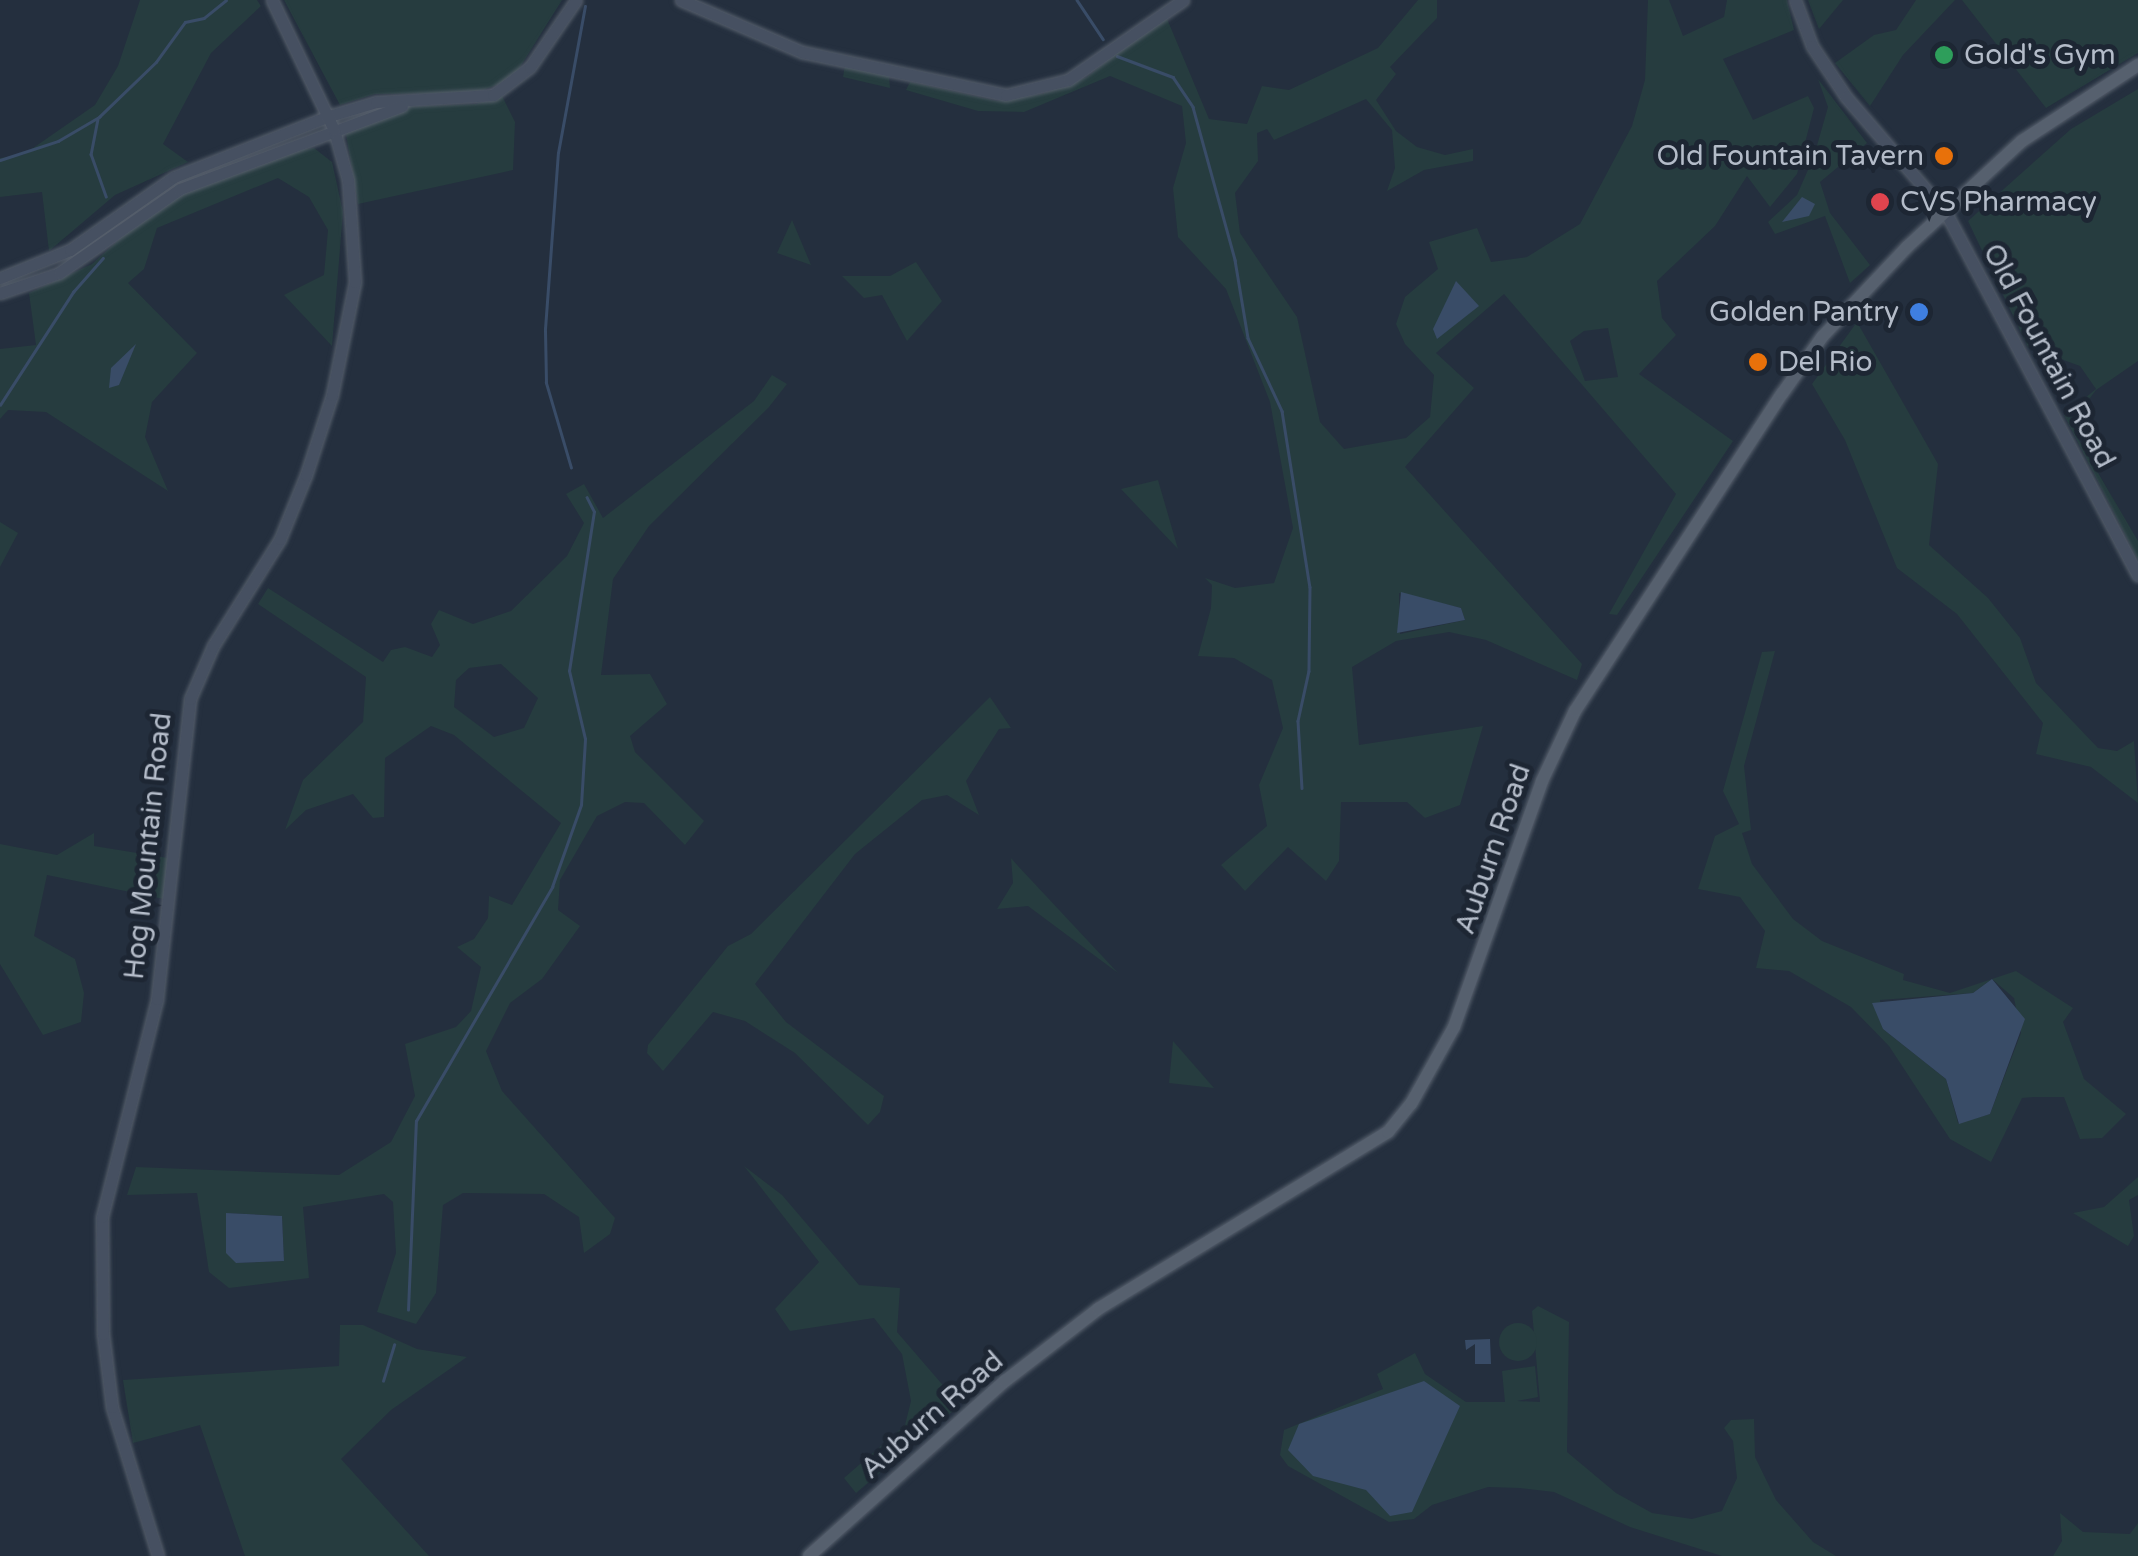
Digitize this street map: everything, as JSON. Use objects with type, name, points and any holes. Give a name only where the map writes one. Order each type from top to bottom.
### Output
[{"type":"main road","name":"Auburn Road","points":[[809,1556],[1005,1381],[1098,1309],[1249,1212],[1376,1142],[1399,1118],[1454,1027],[1542,781],[1575,711],[1822,337],[2022,142],[2138,65]]},
{"type":"street","name":"Hog Mountain Road","points":[[158,1556],[112,1406],[102,1334],[102,1217],[157,999],[190,699],[212,646],[280,539],[321,433],[347,333],[355,247],[334,130],[272,0]]},
{"type":"street","points":[[0,278],[70,250],[174,176],[328,116],[376,102],[482,98],[506,89],[530,67],[576,0]]},
{"type":"street","points":[[682,0],[780,46],[1006,94],[1068,80],[1183,0]]},
{"type":"street","name":"Old Fountain Road","points":[[1795,0],[1812,46],[1846,98],[1946,212],[2138,575]]},
{"type":"street","points":[[0,293],[59,273],[180,189],[420,101]]},
{"type":"green space","points":[[140,0],[257,0],[261,6],[211,53],[163,144],[188,162],[115,195],[49,251],[42,192],[0,197],[0,158],[23,155],[95,105],[118,66]]},
{"type":"green space","points":[[284,0],[562,0],[517,72],[500,84],[474,93],[375,94],[340,105]]},
{"type":"green space","points":[[1418,0],[1437,0],[1437,18],[1390,67],[1396,74],[1376,100],[1396,131],[1417,147],[1445,155],[1473,149],[1473,161],[1424,170],[1387,191],[1395,168],[1392,130],[1366,99],[1274,140],[1267,129],[1257,133],[1258,161],[1235,193],[1240,233],[1297,317],[1320,422],[1344,449],[1406,438],[1430,417],[1434,375],[1405,344],[1396,324],[1405,297],[1438,269],[1429,242],[1477,228],[1491,262],[1527,257],[1580,224],[1632,126],[1645,80],[1648,0],[1669,0],[1683,36],[1724,17],[1727,0],[1787,0],[1794,30],[1723,59],[1753,120],[1808,96],[1814,108],[1797,174],[1770,207],[1747,176],[1715,226],[1657,281],[1662,318],[1676,335],[1639,374],[1733,441],[1617,615],[1609,614],[1676,494],[1504,294],[1436,353],[1474,388],[1405,467],[1582,664],[1577,680],[1486,640],[1449,632],[1396,641],[1352,667],[1359,745],[1483,726],[1460,805],[1425,818],[1407,802],[1341,802],[1339,861],[1326,881],[1288,847],[1245,891],[1221,865],[1267,826],[1259,785],[1283,728],[1272,680],[1234,658],[1198,656],[1211,608],[1212,585],[1205,578],[1235,588],[1274,583],[1293,528],[1270,402],[1226,289],[1178,237],[1173,188],[1186,143],[1182,106],[1110,76],[1024,112],[978,111],[906,90],[910,82],[997,101],[1042,94],[1087,77],[1165,14],[1209,119],[1247,124],[1262,86],[1289,90],[1378,48]],"holes":[[[1608,328],[1618,377],[1585,381],[1570,341],[1584,331]],[[1399,593],[1461,608],[1465,620],[1400,634]]]},
{"type":"green space","points":[[1808,0],[1843,0],[1819,29]]},
{"type":"green space","points":[[1916,0],[1955,0],[1903,55],[1870,106],[1835,63],[1874,35],[1896,30]]},
{"type":"green space","points":[[1962,0],[2138,0],[2138,53],[2046,108]]},
{"type":"green space","points":[[845,65],[889,76],[890,88],[843,77]]},
{"type":"green space","points":[[1818,79],[1867,143],[1820,182],[1830,213],[1870,265],[1850,283],[1825,216],[1775,234],[1768,222],[1797,195],[1814,156],[1828,107]]},
{"type":"green space","points":[[2138,89],[2138,361],[2096,390],[2078,414],[2077,437],[2138,541],[2138,560],[2064,415],[2096,389],[2080,366],[2028,347],[1968,221],[2071,129]]},
{"type":"green space","points":[[502,96],[515,122],[513,170],[358,204],[346,134],[350,126],[401,107],[476,104]]},
{"type":"green space","points":[[314,148],[332,162],[343,212],[332,346],[284,295],[324,275],[328,230],[309,197],[278,178],[157,228],[144,269],[128,283],[197,353],[152,402],[145,437],[168,491],[46,412],[8,410],[0,419],[0,349],[36,345],[29,293],[92,264],[135,225],[183,194],[283,152]]},
{"type":"green space","points":[[792,220],[811,265],[777,253]]},
{"type":"green space","points":[[916,262],[942,301],[907,341],[882,295],[864,298],[842,276],[890,276]]},
{"type":"green space","points":[[1857,322],[1938,464],[1929,545],[1988,598],[2020,638],[2036,683],[2098,748],[2117,751],[2134,741],[2138,803],[2091,767],[2036,754],[2043,723],[1957,614],[1897,568],[1845,440],[1812,384]]},
{"type":"green space","points":[[772,375],[787,384],[769,407],[649,526],[613,579],[601,675],[650,674],[667,704],[630,736],[635,752],[704,821],[685,845],[644,803],[625,802],[597,816],[560,880],[558,910],[580,926],[542,979],[510,1003],[486,1051],[502,1091],[615,1218],[610,1234],[584,1253],[579,1217],[544,1194],[463,1193],[443,1205],[436,1293],[416,1324],[377,1312],[396,1253],[393,1202],[384,1194],[303,1207],[309,1278],[229,1288],[209,1272],[197,1193],[127,1195],[136,1167],[339,1175],[391,1142],[415,1096],[405,1044],[456,1027],[471,1011],[481,967],[457,947],[474,939],[488,918],[489,896],[512,905],[561,823],[454,735],[431,726],[385,758],[384,817],[373,818],[353,794],[306,810],[285,830],[303,780],[363,722],[366,677],[258,604],[268,588],[383,662],[391,650],[405,647],[432,657],[440,645],[431,624],[439,610],[473,624],[511,611],[567,556],[584,523],[566,494],[584,484],[603,518],[754,401]],"holes":[[[501,664],[538,698],[524,728],[494,737],[454,707],[456,680],[469,668]],[[226,1213],[282,1216],[284,1261],[236,1263]]]},
{"type":"green space","points":[[1158,480],[1178,549],[1121,489]]},
{"type":"green space","points":[[0,522],[18,533],[0,567]]},
{"type":"green space","points":[[1775,651],[1744,766],[1751,830],[1742,833],[1752,864],[1793,919],[1822,941],[1904,974],[1903,980],[1950,993],[2016,971],[2073,1008],[2063,1022],[2084,1079],[2126,1114],[2102,1138],[2080,1139],[2064,1097],[2034,1097],[2022,1098],[1991,1162],[1950,1139],[1889,1046],[1851,1007],[1789,971],[1756,968],[1765,931],[1740,897],[1698,889],[1715,836],[1739,824],[1723,791],[1762,652]],"holes":[[[1992,979],[2014,998],[2021,1033],[1990,1114],[1958,1123],[1946,1079],[1883,1029],[1880,1000],[1973,993]]]},
{"type":"green space","points":[[990,697],[1011,728],[999,729],[966,781],[979,815],[947,795],[922,800],[855,854],[755,984],[786,1022],[884,1096],[880,1112],[868,1125],[795,1053],[745,1021],[713,1012],[663,1071],[647,1053],[648,1045],[728,946],[751,934]]},
{"type":"green space","points":[[94,833],[94,846],[168,858],[164,899],[47,875],[34,936],[75,959],[84,993],[81,1022],[43,1035],[0,964],[0,844],[57,855]]},
{"type":"green space","points":[[1011,858],[1118,973],[1028,906],[997,909],[1013,883]]},
{"type":"green space","points":[[1173,1041],[1214,1088],[1169,1083]]},
{"type":"green space","points":[[744,1166],[782,1195],[859,1285],[900,1288],[897,1332],[960,1405],[856,1493],[844,1478],[905,1425],[911,1401],[902,1354],[874,1318],[790,1331],[775,1309],[819,1262]]},
{"type":"green space","points":[[2138,1177],[2138,1195],[2129,1200],[2134,1236],[2128,1246],[2073,1213],[2104,1207]]},
{"type":"green space","points":[[1538,1306],[1569,1322],[1567,1452],[1616,1493],[1652,1513],[1692,1519],[1722,1511],[1737,1478],[1733,1441],[1724,1428],[1731,1420],[1754,1419],[1755,1457],[1776,1500],[1813,1542],[1836,1556],[1722,1556],[1630,1527],[1554,1492],[1520,1488],[1488,1487],[1432,1505],[1414,1519],[1389,1522],[1288,1466],[1280,1455],[1284,1430],[1383,1389],[1377,1374],[1415,1353],[1425,1374],[1466,1402],[1505,1402],[1502,1371],[1535,1366],[1538,1397],[1517,1401],[1540,1402],[1532,1311]]},
{"type":"green space","points":[[1518,1323],[1532,1328],[1537,1342],[1532,1356],[1518,1361],[1504,1356],[1499,1342],[1504,1328]]},
{"type":"green space","points":[[340,1325],[363,1325],[417,1349],[467,1357],[391,1410],[341,1459],[429,1556],[245,1556],[200,1425],[133,1443],[123,1380],[339,1366]]},
{"type":"green space","points":[[2060,1513],[2083,1532],[2130,1534],[2138,1523],[2138,1556],[2053,1556],[2062,1541]]},
{"type":"water","points":[[1802,197],[1815,204],[1809,216],[1782,222]]},
{"type":"water","points":[[1456,281],[1479,306],[1437,339],[1433,329]]},
{"type":"water","points":[[136,344],[119,385],[109,388],[111,368]]},
{"type":"water","points":[[1401,592],[1461,608],[1465,620],[1397,633]]},
{"type":"water","points":[[1992,979],[2025,1019],[1990,1114],[1959,1124],[1946,1079],[1883,1029],[1872,1003],[1973,993]]},
{"type":"water","points":[[226,1213],[282,1216],[284,1261],[236,1263],[226,1253]]},
{"type":"water","points":[[1490,1339],[1491,1364],[1475,1364],[1475,1344],[1466,1350],[1465,1340]]},
{"type":"water","points":[[1424,1381],[1460,1406],[1412,1512],[1390,1516],[1366,1490],[1313,1476],[1288,1450],[1299,1424]]},
{"type":"waterway","points":[[0,160],[58,141],[99,117],[156,62],[185,22],[204,18],[226,0]]},
{"type":"waterway","points":[[1077,0],[1103,39]]},
{"type":"waterway","points":[[571,468],[546,383],[545,329],[558,153],[585,6]]},
{"type":"waterway","points":[[1117,56],[1173,77],[1193,107],[1235,260],[1248,338],[1282,411],[1310,587],[1309,671],[1298,721],[1302,788]]},
{"type":"waterway","points":[[98,119],[91,154],[106,196]]},
{"type":"waterway","points":[[0,405],[73,292],[103,258]]},
{"type":"waterway","points":[[408,1310],[416,1121],[552,887],[581,805],[585,739],[569,671],[594,512],[587,498]]},
{"type":"waterway","points":[[383,1381],[394,1345]]},
{"type":"place","name":"Gold's Gym","points":[[1944,55]]},
{"type":"place","name":"Old Fountain Tavern","points":[[1944,156]]},
{"type":"place","name":"CVS Pharmacy","points":[[1880,202]]},
{"type":"place","name":"Golden Pantry","points":[[1919,312]]},
{"type":"place","name":"Del Rio","points":[[1758,362]]}]
